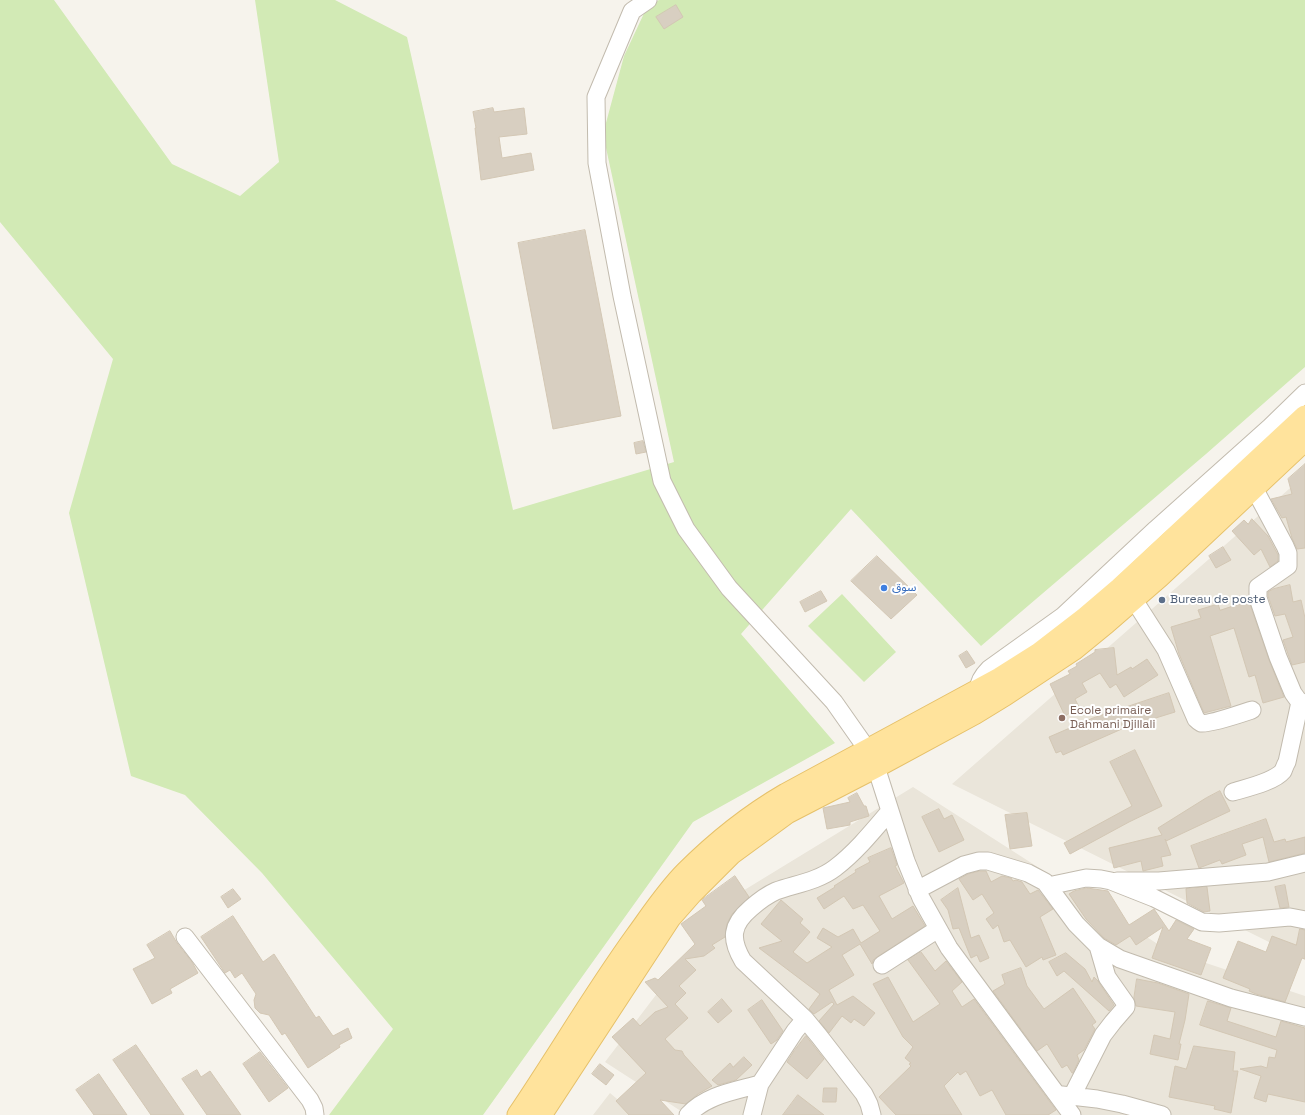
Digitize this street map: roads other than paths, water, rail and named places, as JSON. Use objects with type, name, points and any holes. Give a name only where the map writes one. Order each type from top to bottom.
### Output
[{"type":"main road","points":[[541,1115],[670,918],[692,893],[731,854],[787,813],[871,758],[982,698],[1023,684],[1073,650],[1305,416]]},
{"type":"main road","points":[[1129,592],[1208,532],[1305,440]]},
{"type":"main road","points":[[518,1115],[616,963],[664,897],[685,873],[710,849],[760,809],[786,794],[871,758]]},
{"type":"street","points":[[648,0],[632,11],[596,97],[597,162],[622,296],[662,482],[686,529],[729,588],[834,702],[871,758],[906,861],[918,890],[938,929],[949,948],[1064,1095],[1072,1115]]},
{"type":"street","points":[[982,698],[978,687],[980,680],[989,669],[1063,616],[1305,393]]},
{"type":"street","points":[[1233,792],[1264,783],[1283,771],[1287,762],[1303,703],[1294,693],[1278,657],[1258,598],[1258,587],[1288,566],[1288,553],[1254,488]]},
{"type":"street","points":[[1129,592],[1166,650],[1199,723],[1220,720],[1252,710]]},
{"type":"street","points":[[872,1115],[864,1094],[819,1036],[804,1019],[743,961],[735,942],[735,929],[737,922],[745,913],[768,895],[822,876],[835,868],[861,844],[890,811]]},
{"type":"street","points":[[918,890],[964,865],[983,860],[1028,873],[1043,881],[1048,886],[1076,924],[1098,946],[1120,959],[1231,998],[1305,1017]]},
{"type":"street","points":[[1111,881],[1160,880],[1268,872],[1305,863]]},
{"type":"street","points":[[1048,886],[1086,878],[1101,878],[1154,898],[1202,922],[1219,923],[1290,917],[1305,920]]},
{"type":"street","points":[[882,965],[938,929]]},
{"type":"street","points":[[185,937],[310,1100],[314,1108],[314,1115]]},
{"type":"street","points":[[1064,1095],[1103,1035],[1126,1007],[1126,1004],[1108,976],[1098,946]]},
{"type":"street","points":[[752,1115],[760,1084],[795,1030],[804,1019]]},
{"type":"street","points":[[688,1115],[695,1108],[709,1100],[760,1084]]},
{"type":"street","points":[[1064,1095],[1122,1104],[1162,1115]]},
{"type":"place","name":"سوق","points":[[884,588]]},
{"type":"place","name":"Bureau de poste","points":[[1162,600]]},
{"type":"place","name":"Ecole primaire Dahmani Djillali","points":[[1062,718]]}]
